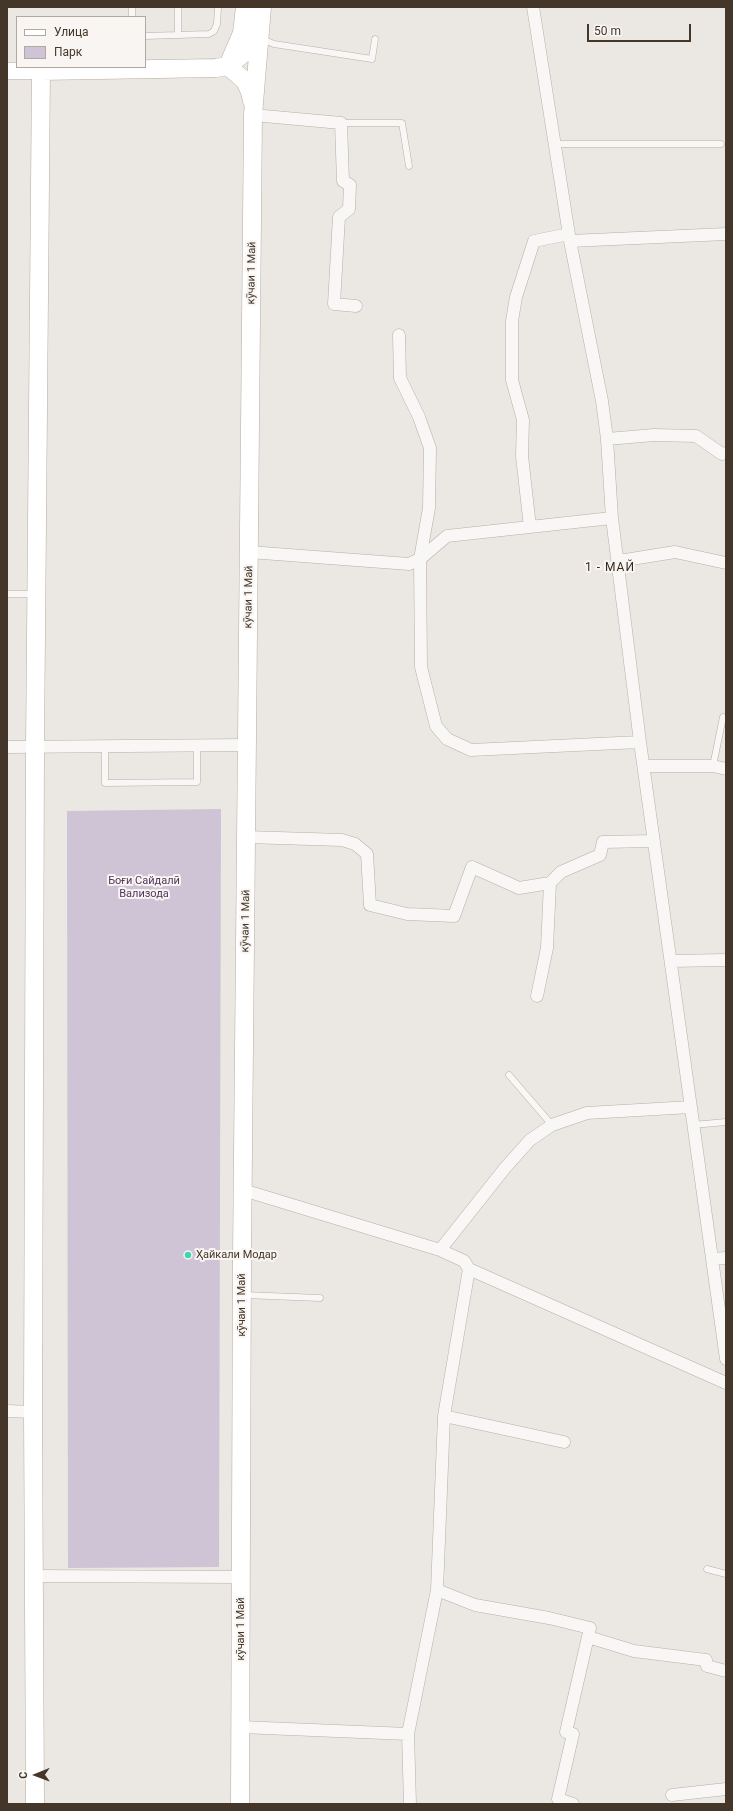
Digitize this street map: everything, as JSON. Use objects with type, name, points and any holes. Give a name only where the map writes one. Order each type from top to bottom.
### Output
[{"type":"main road","points":[[228,66],[242,32],[245,7]]},
{"type":"main road","name":"кӯчаи 1 Май","points":[[240,1804],[242,1295],[253,112],[262,7]]},
{"type":"main road","points":[[35,1804],[33,1412],[35,594],[41,71],[204,69],[228,66],[244,53],[259,37]]},
{"type":"main road","points":[[228,66],[244,81],[250,92],[253,112]]},
{"type":"street","points":[[532,7],[569,238],[602,401],[607,439],[612,518],[619,561],[640,742],[712,1259],[723,1323],[726,1359]]},
{"type":"street","points":[[7,71],[41,71]]},
{"type":"street","points":[[253,112],[341,123],[343,181],[350,184],[349,208],[339,217],[334,304],[356,306]]},
{"type":"street","points":[[530,527],[522,456],[523,420],[512,380],[512,321],[516,297],[534,241],[569,238],[726,234]]},
{"type":"street","points":[[399,335],[400,378],[419,417],[430,448],[429,508],[420,559],[422,667],[436,726],[447,739],[471,750],[640,742]]},
{"type":"street","points":[[607,439],[654,435],[696,436],[722,454],[726,453]]},
{"type":"street","points":[[249,552],[409,564],[420,559],[447,536],[612,518]]},
{"type":"street","points":[[619,561],[675,552],[726,562]]},
{"type":"street","points":[[7,747],[35,748],[247,745]]},
{"type":"street","points":[[644,766],[713,766],[726,769]]},
{"type":"street","points":[[246,837],[342,840],[355,844],[367,854],[370,906],[407,914],[454,916],[472,867],[519,888],[550,883],[561,872],[600,855],[603,842],[654,841]]},
{"type":"street","points":[[537,996],[547,948],[550,883]]},
{"type":"street","points":[[671,961],[726,960]]},
{"type":"street","points":[[440,1250],[505,1168],[530,1140],[552,1125],[587,1113],[691,1107]]},
{"type":"street","points":[[243,1190],[440,1250],[464,1261],[469,1269],[726,1383]]},
{"type":"street","points":[[712,1259],[726,1258]]},
{"type":"street","points":[[410,1804],[408,1734],[437,1590],[444,1416],[469,1269]]},
{"type":"street","points":[[7,1411],[33,1412]]},
{"type":"street","points":[[444,1416],[564,1442]]},
{"type":"street","points":[[34,1576],[241,1577]]},
{"type":"street","points":[[437,1590],[475,1605],[549,1618],[590,1628],[566,1732],[573,1734],[558,1799],[573,1804]]},
{"type":"street","points":[[588,1637],[634,1651],[706,1660],[707,1666],[726,1671]]},
{"type":"street","points":[[241,1726],[408,1734]]},
{"type":"street","points":[[672,1795],[726,1789]]},
{"type":"lane","points":[[178,7],[178,35]]},
{"type":"lane","points":[[146,36],[208,34],[214,31],[217,24],[218,7]]},
{"type":"lane","points":[[259,37],[274,44],[372,59],[375,39]]},
{"type":"lane","points":[[341,123],[402,123],[409,166]]},
{"type":"lane","points":[[554,144],[721,144]]},
{"type":"lane","points":[[7,594],[35,594]]},
{"type":"lane","points":[[713,766],[723,717]]},
{"type":"lane","points":[[105,747],[105,783],[197,782],[197,746]]},
{"type":"lane","points":[[509,1075],[552,1125]]},
{"type":"lane","points":[[693,1125],[726,1122]]},
{"type":"lane","points":[[242,1295],[320,1298]]},
{"type":"lane","points":[[707,1569],[726,1574]]},
{"type":"green space","name":"Боғи Сайдалӣ Вализода","points":[[221,809],[219,1567],[68,1568],[67,811]]},
{"type":"place","name":"Ҳайкали Модар","points":[[188,1255]]},
{"type":"district","name":"1 - МАЙ","points":[[610,568]]}]
